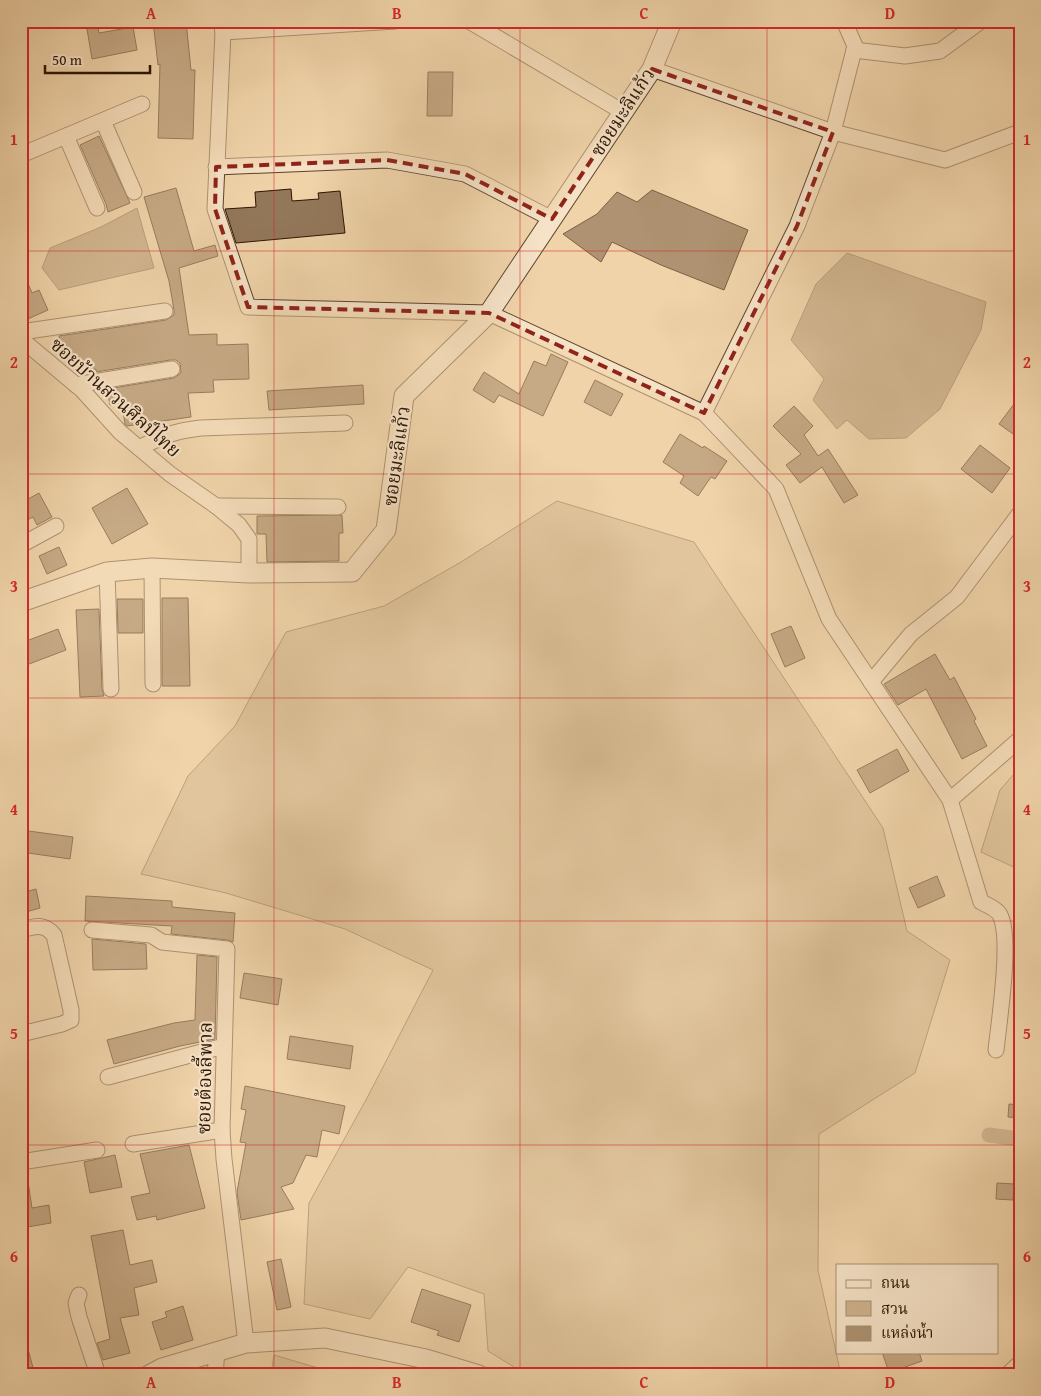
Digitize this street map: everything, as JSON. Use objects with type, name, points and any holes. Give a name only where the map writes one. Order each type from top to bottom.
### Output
[{"type":"street","points":[[395,21],[222,27],[215,208],[248,307],[489,313],[704,414],[776,489],[829,619],[950,800],[981,902],[999,912],[1005,927],[1005,961],[996,1050]]},
{"type":"street","points":[[469,21],[623,112]]},
{"type":"street","name":"ซอยมะลิแก้ว","points":[[21,602],[107,572],[152,568],[249,573],[352,572],[386,530],[404,396],[489,313],[652,69],[672,21]]},
{"type":"street","points":[[704,414],[797,226],[832,132],[854,50],[844,21]]},
{"type":"street","points":[[854,50],[905,56],[940,51],[981,21]]},
{"type":"street","points":[[652,69],[832,132],[945,160],[1020,132]]},
{"type":"street","points":[[21,155],[142,104]]},
{"type":"street","points":[[103,121],[134,192]]},
{"type":"street","points":[[66,136],[97,208]]},
{"type":"street","points":[[216,167],[387,160],[465,174],[552,219]]},
{"type":"street","points":[[21,332],[165,311]]},
{"type":"street","name":"ซอยบ้านสวนศิลป์ไทย","points":[[21,339],[76,385],[120,432],[170,474],[216,506],[239,525],[249,539],[249,573]]},
{"type":"street","points":[[76,385],[172,369]]},
{"type":"street","points":[[140,448],[167,434],[192,429],[344,423]]},
{"type":"street","points":[[216,506],[338,507]]},
{"type":"street","points":[[871,682],[911,634],[956,596],[1020,513]]},
{"type":"street","points":[[21,545],[56,526]]},
{"type":"street","points":[[152,568],[153,684]]},
{"type":"street","points":[[107,572],[111,689]]},
{"type":"street","points":[[950,800],[1020,739]]},
{"type":"street","points":[[21,930],[36,926],[48,928],[54,935],[71,1010],[71,1020],[21,1034]]},
{"type":"street","name":"ซอยต้องลี้พาล","points":[[92,930],[151,936],[162,942],[227,950],[222,1130],[246,1343]]},
{"type":"street","points":[[108,1077],[224,1046]]},
{"type":"street","points":[[133,1144],[222,1130]]},
{"type":"street","points":[[21,1162],[97,1150]]},
{"type":"street","points":[[79,1295],[76,1303],[79,1317],[98,1375]]},
{"type":"street","points":[[158,1372],[217,1350],[246,1343],[325,1338],[426,1359],[479,1375]]},
{"type":"street","points":[[215,1375],[217,1350]]},
{"type":"street","points":[[1007,1375],[1020,1363]]},
{"type":"highlighted area","points":[[652,69],[833,132],[797,226],[704,413],[489,313],[248,307],[215,209],[216,167],[387,160],[465,174],[552,219]]},
{"type":"green space","points":[[557,501],[694,542],[883,828],[907,931],[950,960],[915,1073],[819,1134],[818,1270],[841,1375],[527,1375],[488,1351],[484,1294],[408,1267],[370,1319],[304,1304],[309,1203],[367,1098],[433,970],[345,929],[226,893],[141,874],[188,776],[235,726],[286,632],[384,606],[461,562]]},
{"type":"green space","points":[[1020,767],[1020,870],[981,852],[1000,790]]},
{"type":"green space","points":[[274,1355],[342,1375],[271,1375]]},
{"type":"water","points":[[652,190],[748,230],[724,290],[661,265],[612,242],[601,262],[563,234],[597,214],[617,192],[637,202]]},
{"type":"water","points":[[137,208],[154,268],[59,290],[42,268],[50,248],[101,227]]},
{"type":"water","points":[[847,253],[986,302],[981,330],[940,409],[906,438],[869,439],[847,420],[837,429],[813,400],[824,379],[791,340],[816,284]]},
{"type":"building","points":[[153,21],[186,21],[191,70],[195,70],[193,139],[158,138],[160,64],[158,65]]},
{"type":"building","points":[[98,27],[99,33],[133,27],[137,50],[92,59],[87,29]]},
{"type":"building","points":[[428,72],[453,72],[452,116],[427,116]]},
{"type":"building","points":[[99,136],[130,203],[108,212],[80,145]]},
{"type":"building","points":[[176,188],[194,251],[215,245],[218,256],[179,268],[189,335],[217,334],[217,345],[248,344],[249,379],[213,380],[214,392],[188,393],[191,417],[127,426],[125,424],[122,403],[110,405],[107,389],[174,378],[181,373],[180,363],[176,360],[170,360],[96,372],[96,369],[76,372],[72,353],[62,354],[59,336],[166,320],[174,315],[169,281],[144,197]]},
{"type":"building","points":[[291,189],[292,201],[319,199],[318,193],[340,191],[345,233],[236,243],[225,209],[256,207],[255,192]]},
{"type":"building","points":[[21,267],[32,293],[39,290],[48,310],[21,322]]},
{"type":"building","points":[[551,354],[568,362],[543,416],[499,395],[494,403],[473,390],[484,372],[519,394],[534,361],[546,366]]},
{"type":"building","points":[[595,380],[623,394],[611,416],[584,402]]},
{"type":"building","points":[[363,385],[364,404],[269,410],[267,391]]},
{"type":"building","points":[[1020,396],[1020,439],[999,424]]},
{"type":"building","points":[[794,406],[813,426],[804,435],[818,456],[828,449],[858,495],[844,503],[822,467],[800,483],[786,465],[801,454],[773,426]]},
{"type":"building","points":[[680,434],[703,448],[704,446],[727,461],[715,479],[711,477],[698,496],[680,483],[684,476],[663,462]]},
{"type":"building","points":[[980,445],[1010,468],[992,493],[961,469]]},
{"type":"building","points":[[127,488],[148,524],[112,544],[92,508]]},
{"type":"building","points":[[39,493],[52,517],[37,525],[33,517],[21,523],[21,503]]},
{"type":"building","points":[[342,515],[343,533],[339,533],[339,561],[267,562],[266,534],[257,534],[257,516]]},
{"type":"building","points":[[59,547],[67,565],[47,574],[39,556]]},
{"type":"building","points":[[162,598],[188,598],[190,686],[162,686]]},
{"type":"building","points":[[117,599],[143,599],[143,633],[118,633]]},
{"type":"building","points":[[99,609],[102,689],[104,696],[80,697],[76,610]]},
{"type":"building","points":[[791,626],[805,658],[785,667],[771,634]]},
{"type":"building","points":[[58,629],[66,650],[21,667],[21,643]]},
{"type":"building","points":[[935,654],[950,680],[954,677],[976,719],[974,721],[987,746],[962,759],[926,689],[898,705],[884,684]]},
{"type":"building","points":[[897,749],[909,771],[870,793],[857,770]]},
{"type":"building","points":[[21,830],[73,837],[70,859],[21,852]]},
{"type":"building","points":[[937,876],[945,896],[918,908],[909,888]]},
{"type":"building","points":[[36,889],[40,908],[26,912],[21,893]]},
{"type":"building","points":[[86,896],[172,901],[172,907],[235,913],[233,942],[171,934],[172,926],[85,921]]},
{"type":"building","points":[[92,939],[146,944],[147,969],[93,970]]},
{"type":"building","points":[[197,955],[217,957],[215,1039],[180,1046],[114,1064],[107,1040],[174,1023],[195,1020]]},
{"type":"building","points":[[244,973],[282,979],[278,1005],[240,998]]},
{"type":"building","points":[[290,1036],[353,1046],[350,1069],[287,1059]]},
{"type":"building","points":[[245,1086],[345,1106],[339,1134],[322,1130],[317,1157],[306,1155],[293,1183],[281,1187],[294,1209],[241,1220],[237,1192],[246,1143],[240,1142],[246,1110],[241,1109]]},
{"type":"building","points":[[1009,1104],[1020,1105],[1020,1118],[1008,1117]]},
{"type":"building","points":[[189,1145],[205,1208],[157,1220],[156,1216],[137,1220],[131,1197],[150,1193],[140,1154]]},
{"type":"building","points":[[115,1155],[122,1187],[90,1193],[84,1162]]},
{"type":"building","points":[[21,1182],[28,1182],[32,1208],[49,1205],[51,1223],[21,1228]]},
{"type":"building","points":[[997,1183],[1014,1184],[1013,1200],[996,1199]]},
{"type":"building","points":[[123,1230],[130,1265],[152,1260],[157,1282],[134,1288],[139,1315],[120,1318],[130,1353],[103,1360],[97,1343],[110,1339],[91,1236]]},
{"type":"building","points":[[281,1259],[291,1307],[277,1310],[267,1262]]},
{"type":"building","points":[[422,1289],[471,1305],[459,1342],[437,1335],[439,1331],[411,1322]]},
{"type":"building","points":[[183,1306],[193,1340],[161,1350],[152,1322],[167,1317],[165,1312]]},
{"type":"building","points":[[25,1338],[35,1375],[21,1375],[21,1339]]},
{"type":"building","points":[[883,1354],[920,1354],[922,1361],[905,1367],[908,1375],[890,1375]]},
{"type":"waterway","points":[[989,1135],[1020,1139]]}]
